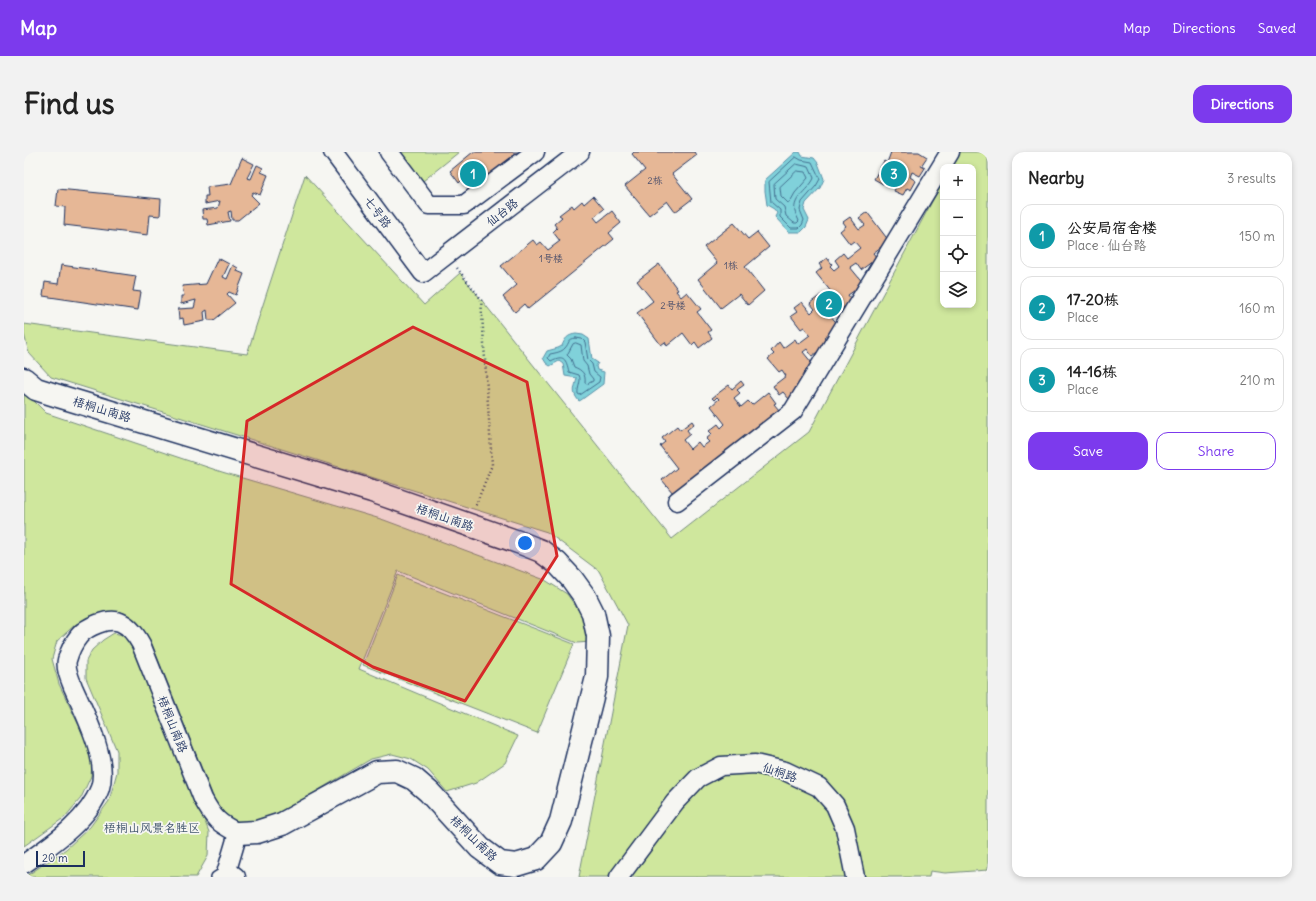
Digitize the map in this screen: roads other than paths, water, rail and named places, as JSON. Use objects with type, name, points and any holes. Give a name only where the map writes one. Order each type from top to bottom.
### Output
[{"type":"street","name":"七号路","points":[[332,152],[423,273]]},
{"type":"street","points":[[389,152],[428,204],[464,205],[534,152]]},
{"type":"street","name":"仙台路","points":[[423,273],[580,152]]},
{"type":"street","points":[[678,501],[793,411],[950,152]]},
{"type":"street","name":"梧桐山南路","points":[[24,379],[36,389],[372,491],[541,551],[557,563],[585,597],[593,613],[598,636],[597,677],[561,821],[551,843],[536,859],[516,865],[500,863],[480,848],[429,792],[414,779],[397,771],[377,772],[282,824],[257,832],[238,834],[222,825],[211,814],[203,799],[141,644],[132,630],[120,622],[105,621],[92,626],[79,636],[66,662],[69,676],[101,758],[102,773],[100,787],[92,804],[77,821],[52,844],[24,864]]},
{"type":"street","name":"仙桐路","points":[[619,877],[675,802],[698,778],[721,766],[755,764],[785,771],[819,787],[835,805],[845,828],[855,877]]},
{"type":"street","points":[[227,875],[238,834]]},
{"type":"water","points":[[796,152],[800,152],[802,156],[814,158],[818,163],[824,179],[820,188],[806,203],[804,210],[809,220],[806,227],[801,232],[789,232],[775,217],[777,213],[774,209],[767,205],[765,180]]},
{"type":"water","points":[[576,334],[583,335],[589,339],[592,359],[598,363],[596,366],[597,370],[604,372],[603,384],[579,401],[574,392],[577,378],[565,376],[563,364],[559,361],[550,366],[543,358],[547,351],[562,346],[567,337]]},
{"type":"place","name":"公安局宿舍楼","points":[[473,174]]},
{"type":"place","name":"14-16栋","points":[[894,174]]},
{"type":"place","name":"17-20栋","points":[[829,304]]},
{"type":"park label","name":"梧桐山风景名胜区","points":[[152,827]]}]
